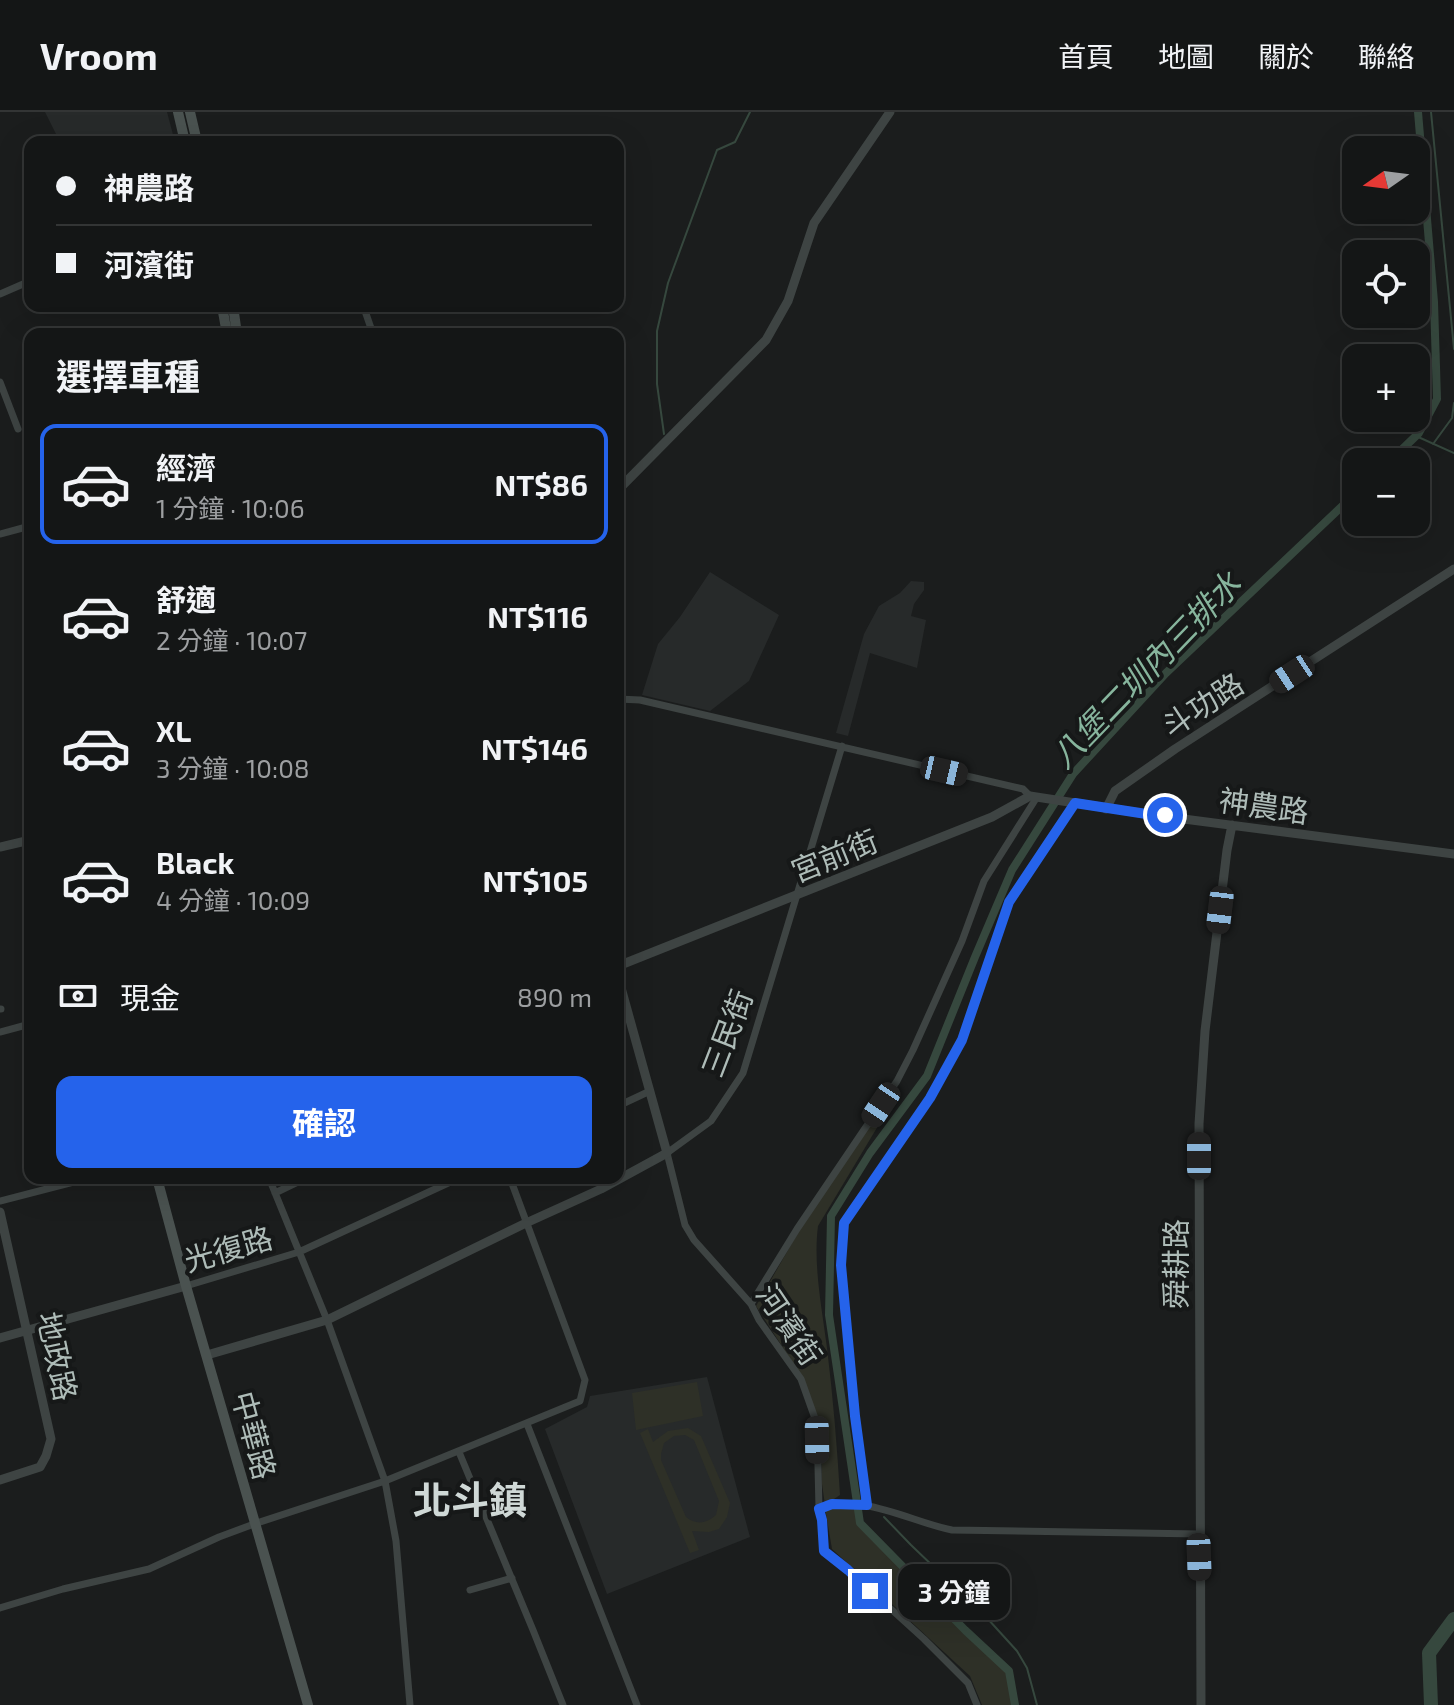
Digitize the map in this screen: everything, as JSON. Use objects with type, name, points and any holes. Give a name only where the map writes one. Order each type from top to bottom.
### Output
[{"type":"main road","points":[[180,112],[184,136]]},
{"type":"main road","points":[[190,112],[196,136]]},
{"type":"main road","name":"中華路","points":[[159,1184],[308,1705]]},
{"type":"street","points":[[624,483],[766,340],[788,301],[814,223],[890,112]]},
{"type":"street","points":[[0,294],[24,284]]},
{"type":"street","points":[[0,382],[18,429]]},
{"type":"street","points":[[0,534],[24,528]]},
{"type":"street","name":"斗功路","points":[[1106,809],[1115,791],[1175,749],[1454,569]]},
{"type":"street","points":[[624,699],[640,700],[842,746],[1023,789],[1036,797],[1072,802],[1009,902],[962,1040],[936,1087],[844,1223],[841,1265],[867,1505]]},
{"type":"street","name":"三民街","points":[[624,1176],[667,1153],[711,1121],[743,1073],[842,746]]},
{"type":"street","points":[[751,1304],[797,1229],[897,1081],[962,941],[984,881],[1036,797]]},
{"type":"street","name":"宮前街","points":[[624,964],[1036,797]]},
{"type":"street","name":"神農路","points":[[1072,802],[1454,854]]},
{"type":"street","name":"舜耕路","points":[[1201,1705],[1199,1124],[1205,1031],[1232,825]]},
{"type":"street","points":[[0,847],[24,841]]},
{"type":"street","name":"河濱街","points":[[624,998],[685,1225],[694,1240],[751,1304],[801,1379],[817,1424],[819,1509],[824,1551],[968,1683],[977,1705]]},
{"type":"street","points":[[0,1032],[24,1026]]},
{"type":"street","points":[[624,1103],[650,1091]]},
{"type":"street","points":[[0,1201],[66,1184]]},
{"type":"street","points":[[271,1184],[327,1320],[385,1481],[396,1541],[410,1705]]},
{"type":"street","points":[[275,1193],[294,1184]]},
{"type":"street","name":"光復路","points":[[0,1338],[299,1252],[446,1184]]},
{"type":"street","points":[[0,1608],[63,1589],[149,1569],[219,1537],[385,1481],[580,1401],[585,1380],[512,1184]]},
{"type":"street","name":"三民街","points":[[207,1355],[327,1320],[610,1184]]},
{"type":"street","name":"地政路","points":[[0,1212],[51,1439],[40,1467],[0,1480]]},
{"type":"street","points":[[527,1424],[637,1705]]},
{"type":"street","points":[[459,1452],[563,1705]]},
{"type":"street","points":[[819,1509],[832,1504],[867,1505],[952,1530],[1199,1534]]},
{"type":"street","points":[[470,1590],[512,1578]]},
{"type":"shaded area","points":[[45,112],[167,112],[173,136],[57,136]]},
{"type":"shaded area","points":[[710,572],[779,615],[749,681],[710,711],[642,695],[658,644]]},
{"type":"shaded area","points":[[911,581],[924,582],[924,590],[914,604],[911,616],[926,620],[917,668],[870,653],[848,736],[836,733],[864,634],[879,606],[900,593]]},
{"type":"shaded area","points":[[888,1098],[893,1101],[818,1226],[817,1271],[840,1495],[825,1505],[821,1426],[802,1377],[756,1306],[815,1203]]},
{"type":"shaded area","points":[[707,1377],[750,1537],[607,1594],[545,1429],[587,1407],[590,1396]]},
{"type":"shaded area","points":[[697,1382],[703,1416],[636,1430],[632,1393]]},
{"type":"shaded area","points":[[688,1428],[701,1436],[730,1503],[727,1517],[719,1529],[692,1531],[699,1550],[690,1553],[640,1433],[648,1429],[653,1442],[668,1431]],"holes":[[[685,1435],[694,1440],[719,1501],[716,1515],[701,1522],[686,1517],[661,1460],[664,1443],[674,1436]]]},
{"type":"shaded area","points":[[857,1504],[860,1523],[875,1541],[1009,1671],[1015,1705],[982,1705],[970,1676],[832,1549],[825,1508]]},
{"type":"waterway","points":[[664,434],[657,384],[657,331],[668,283],[717,150],[735,142],[750,112]]},
{"type":"waterway","name":"八堡二圳內三排水","points":[[1403,448],[1419,433],[1437,399],[1434,302],[1418,112]]},
{"type":"waterway","points":[[1431,112],[1454,349]]},
{"type":"waterway","points":[[1433,444],[1452,418],[1454,403]]},
{"type":"waterway","points":[[1416,436],[1454,453]]},
{"type":"waterway","name":"八堡二圳內三排水","points":[[1015,1705],[1009,1671],[860,1523],[829,1315],[831,1216],[870,1153],[927,1076],[1012,870],[1073,774],[1166,673],[1342,506]]},
{"type":"waterway","points":[[884,1517],[1017,1651],[1027,1668],[1037,1705]]},
{"type":"waterway","points":[[1431,1705],[1429,1653],[1454,1619]]},
{"type":"district","name":"北斗鎮","points":[[470,1499]]},
{"type":"route","points":[[870,1591],[824,1551],[819,1509],[832,1504],[867,1505],[841,1265],[844,1223],[930,1098],[962,1040],[1009,902],[1075,803],[1165,815]]}]
